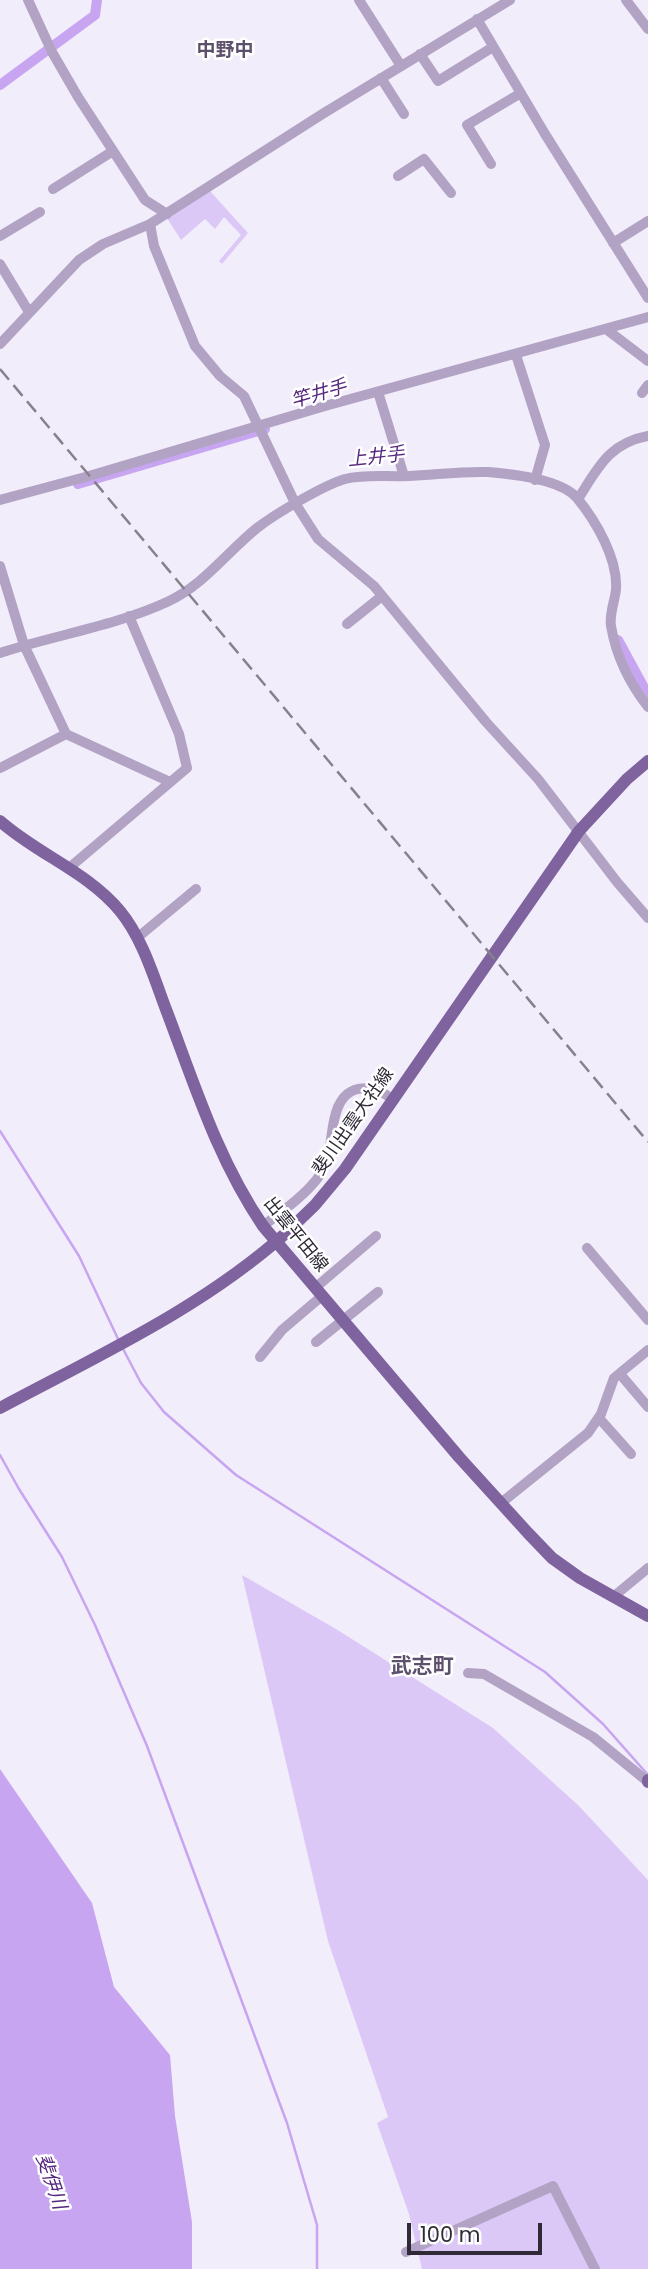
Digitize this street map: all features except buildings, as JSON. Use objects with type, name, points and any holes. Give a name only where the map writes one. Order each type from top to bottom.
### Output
[{"type":"main road","name":"斐川出雲大社線","points":[[0,1408],[196,1302],[257,1259],[315,1205],[345,1168],[579,831],[627,779],[648,761]]},
{"type":"main road","name":"出雲平田線","points":[[0,821],[22,839],[69,868],[120,911],[137,938],[211,1132],[243,1196],[263,1226],[501,1503],[552,1558],[580,1578],[648,1616]]},
{"type":"street","points":[[27,0],[52,52],[145,200],[167,214]]},
{"type":"street","points":[[359,0],[401,66]]},
{"type":"street","points":[[0,344],[79,260],[103,244],[167,214],[510,0]]},
{"type":"street","points":[[626,0],[647,26]]},
{"type":"street","points":[[477,19],[613,243],[645,286],[648,298]]},
{"type":"street","points":[[421,54],[438,81],[493,47]]},
{"type":"street","points":[[382,78],[404,114]]},
{"type":"street","points":[[491,164],[467,125],[520,93]]},
{"type":"street","points":[[53,189],[113,150]]},
{"type":"street","points":[[397,176],[424,159],[451,193]]},
{"type":"street","points":[[0,236],[40,212]]},
{"type":"street","points":[[613,243],[648,221]]},
{"type":"street","points":[[150,224],[154,246],[195,346],[220,376],[244,396],[295,503],[318,539],[374,586],[486,722],[538,779],[648,918]]},
{"type":"street","points":[[0,264],[29,312]]},
{"type":"street","points":[[0,500],[648,317]]},
{"type":"street","points":[[606,329],[648,361]]},
{"type":"street","points":[[516,355],[545,445],[536,480]]},
{"type":"street","points":[[378,392],[404,476]]},
{"type":"street","points":[[578,499],[608,454],[631,439],[648,436]]},
{"type":"street","points":[[0,653],[166,603],[207,576],[257,528],[295,503],[343,480],[464,471],[516,474],[569,489],[604,537],[616,586],[611,622],[618,652],[639,695],[648,707]]},
{"type":"street","points":[[0,566],[24,645],[66,734],[170,782]]},
{"type":"street","points":[[348,624],[382,596]]},
{"type":"street","points":[[69,868],[187,768],[179,734],[129,616]]},
{"type":"street","points":[[0,768],[66,734]]},
{"type":"street","points":[[137,938],[196,890]]},
{"type":"street","points":[[263,1226],[316,1180],[327,1163],[337,1111],[341,1101],[349,1093],[370,1087],[382,1091],[392,1099]]},
{"type":"street","points":[[260,1357],[282,1329],[376,1236]]},
{"type":"street","points":[[587,1248],[648,1321]]},
{"type":"street","points":[[316,1342],[378,1292]]},
{"type":"street","points":[[501,1503],[587,1433],[598,1418],[614,1378],[648,1350]]},
{"type":"street","points":[[620,1374],[648,1407]]},
{"type":"street","points":[[598,1418],[631,1454]]},
{"type":"street","points":[[613,1597],[648,1567]]},
{"type":"street","points":[[468,1673],[484,1674],[593,1737],[648,1781]]},
{"type":"street","points":[[406,2252],[553,2186],[595,2269]]},
{"type":"shaded area","points":[[210,191],[248,233],[222,264],[219,261],[241,235],[224,217],[215,229],[205,219],[181,240],[167,218]]},
{"type":"shaded area","points":[[242,1575],[336,1629],[493,1728],[579,1806],[648,1880],[648,2269],[422,2269],[409,2214],[377,2123],[388,2117],[328,1941]]},
{"type":"water","name":"斐伊川","points":[[0,1769],[92,1903],[114,1987],[170,2055],[175,2116],[192,2222],[192,2269],[0,2269]]},
{"type":"waterway","points":[[0,85],[95,15],[97,0]]},
{"type":"waterway","name":"竿井手","points":[[78,484],[265,429]]},
{"type":"waterway","name":"上井手","points":[[618,640],[648,695]]},
{"type":"waterway","points":[[0,1131],[79,1256],[119,1341]]},
{"type":"waterway","points":[[122,1347],[141,1383],[164,1412],[236,1475],[545,1672],[603,1724],[648,1775]]},
{"type":"waterway","points":[[0,1455],[62,1557],[95,1625],[147,1746],[287,2123],[317,2225],[317,2269]]},
{"type":"railway","points":[[0,369],[648,1142]]},
{"type":"district","name":"中野中","points":[[225,51]]},
{"type":"district","name":"武志町","points":[[422,1668]]}]
